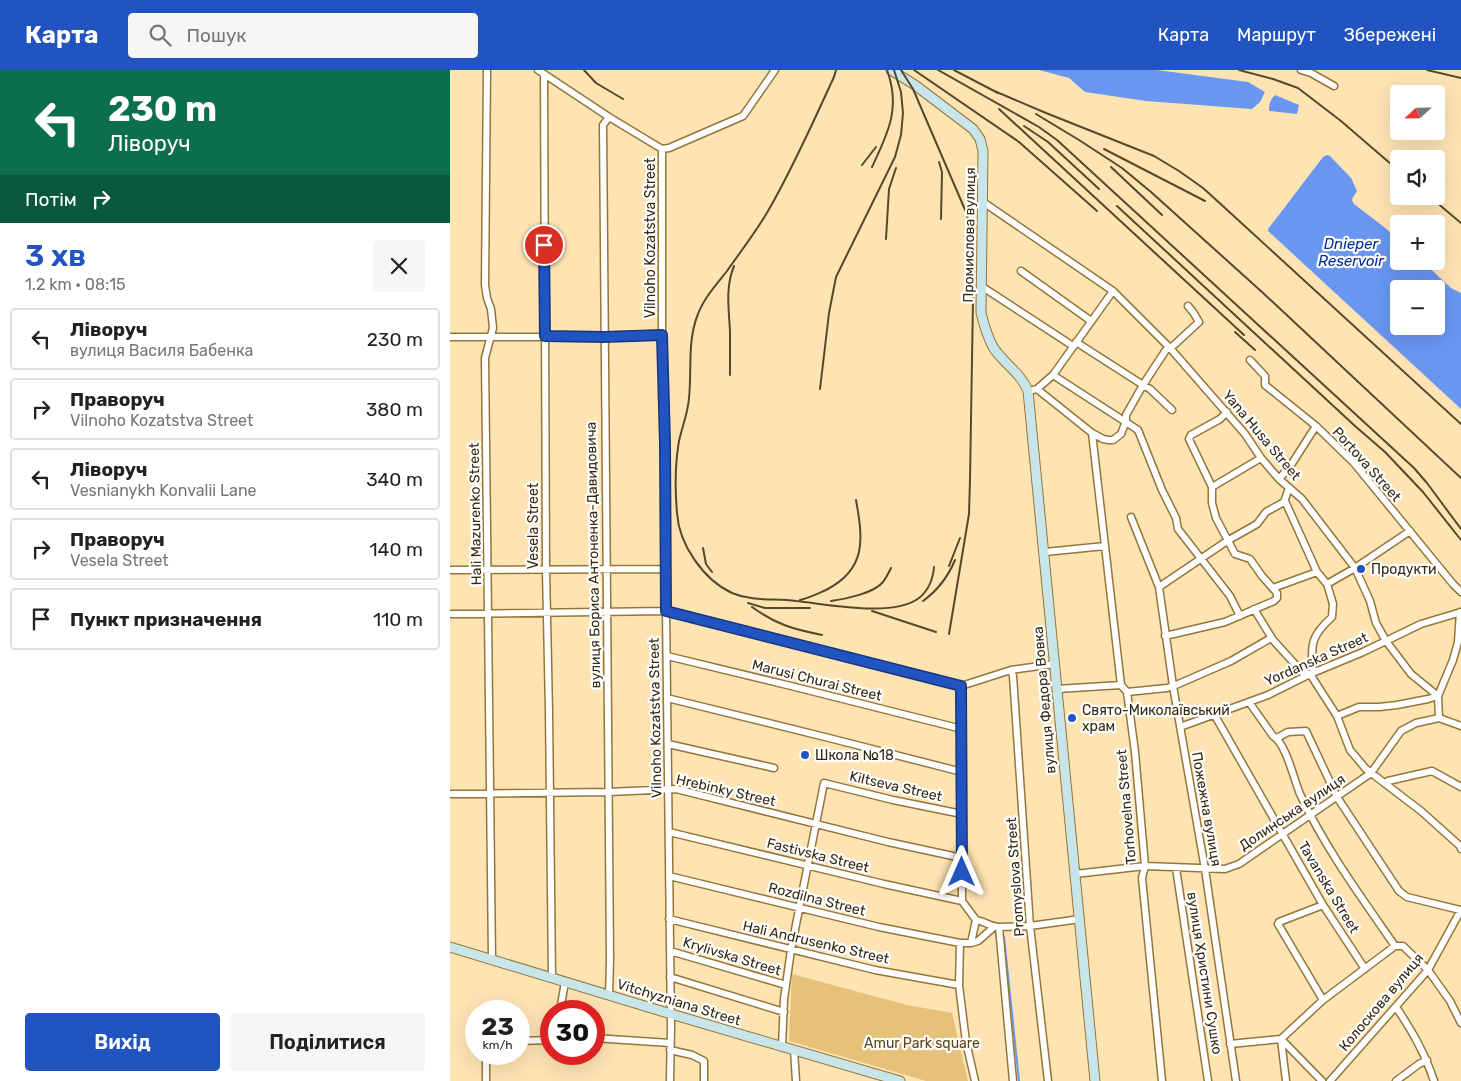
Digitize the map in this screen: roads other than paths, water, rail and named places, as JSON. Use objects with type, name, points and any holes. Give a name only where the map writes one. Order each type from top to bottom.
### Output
[{"type":"street","name":"Hali Mazurenko Street","points":[[487,70],[485,285],[486,298],[491,309],[493,322],[485,358],[492,959]]},
{"type":"street","points":[[662,149],[669,148],[743,116],[776,70]]},
{"type":"street","name":"Промислова вулиця","points":[[891,70],[915,85],[973,129],[980,139],[983,151],[981,313],[985,331]]},
{"type":"street","points":[[1300,70],[1311,73],[1334,86]]},
{"type":"street","name":"Vilnoho Kozatstva Street","points":[[541,72],[608,117],[662,149],[662,335],[671,1014],[670,1081]]},
{"type":"street","name":"Vesela Street","points":[[541,72],[544,226],[546,613],[552,978]]},
{"type":"street","name":"вулиця Бориса Антоненка-Давидовича","points":[[608,117],[603,125],[609,995]]},
{"type":"street","name":"Yana Husa Street","points":[[983,202],[1113,291],[1170,348],[1227,412],[1279,479],[1302,500],[1355,568],[1370,601],[1376,623],[1386,641],[1411,674],[1438,696]]},
{"type":"street","points":[[1021,271],[1091,321]]},
{"type":"street","points":[[981,286],[1150,389],[1172,410]]},
{"type":"street","points":[[1113,291],[1053,375],[1032,390],[1103,439],[1113,440],[1121,434],[1126,421],[1126,415],[1142,385],[1166,350],[1199,322],[1188,306]]},
{"type":"street","name":"вулиця Федора Вовка","points":[[985,331],[994,348],[1032,390],[1054,664],[1095,1081]]},
{"type":"street","points":[[450,337],[662,335]]},
{"type":"street","name":"Portova Street","points":[[1250,360],[1265,376],[1265,385],[1316,426],[1354,463],[1461,592]]},
{"type":"street","points":[[1053,375],[1138,430],[1162,490],[1176,518],[1178,529],[1230,596],[1240,616]]},
{"type":"street","points":[[1165,636],[1225,622],[1276,600],[1277,593],[1250,559],[1235,554],[1227,541],[1216,518],[1212,502],[1212,487],[1189,438],[1192,434],[1220,420],[1227,412]]},
{"type":"street","points":[[1279,479],[1291,465],[1316,426]]},
{"type":"street","points":[[1092,433],[1121,685],[1127,692],[1173,686],[1231,661],[1271,638]]},
{"type":"street","points":[[1212,487],[1261,458]]},
{"type":"street","points":[[1159,588],[1227,541],[1257,524],[1266,512],[1282,504],[1289,488]]},
{"type":"street","points":[[1285,500],[1317,572],[1327,584],[1333,604],[1332,617],[1318,630],[1315,638],[1312,650],[1312,673],[1337,716],[1350,750],[1366,769],[1421,811],[1461,848]]},
{"type":"street","name":"Пожежна вулиця","points":[[1131,517],[1159,588],[1173,686],[1205,869],[1236,1081]]},
{"type":"street","points":[[1327,584],[1355,568],[1410,531]]},
{"type":"street","points":[[1045,552],[1105,546]]},
{"type":"street","points":[[450,570],[666,569]]},
{"type":"street","points":[[1273,588],[1317,572]]},
{"type":"street","points":[[1254,609],[1271,638],[1303,673],[1312,673]]},
{"type":"street","points":[[450,614],[666,611],[961,686],[1010,670],[1054,664]]},
{"type":"street","points":[[1461,612],[1458,642],[1453,660],[1438,696],[1439,718],[1461,726]]},
{"type":"street","name":"Yordanska Street","points":[[1180,727],[1268,695],[1312,673],[1363,652],[1422,624],[1461,612]]},
{"type":"street","name":"Marusi Churai Street","points":[[667,656],[962,729]]},
{"type":"street","name":"Promyslova Street","points":[[1010,670],[1013,676],[1030,926],[1048,1081]]},
{"type":"street","points":[[1057,689],[1121,685]]},
{"type":"street","points":[[961,686],[962,901],[976,920],[997,927],[1030,926],[1080,920]]},
{"type":"street","name":"Torhovelna Street","points":[[1127,692],[1135,752],[1145,866],[1142,878],[1162,1081]]},
{"type":"street","points":[[1337,716],[1359,707],[1397,705],[1438,696]]},
{"type":"street","points":[[667,698],[962,772]]},
{"type":"street","points":[[1249,702],[1273,736],[1277,738],[1285,752],[1310,816],[1350,882],[1395,946]]},
{"type":"street","name":"Tavanska Street","points":[[1214,714],[1323,904],[1365,969]]},
{"type":"street","name":"Долинська вулиця","points":[[1075,874],[1145,866],[1225,869],[1239,864],[1371,773],[1401,731],[1416,723],[1439,718]]},
{"type":"street","points":[[1277,738],[1288,732],[1306,731],[1337,797],[1399,891],[1407,897],[1461,910]]},
{"type":"street","points":[[668,744],[774,768]]},
{"type":"street","points":[[1385,784],[1388,781],[1432,771],[1461,787]]},
{"type":"street","name":"Kiltseva Street","points":[[824,783],[962,814]]},
{"type":"street","name":"Krylivska Street","points":[[782,1047],[786,985],[824,783]]},
{"type":"street","name":"Hrebinky Street","points":[[450,794],[676,789],[888,842],[962,858]]},
{"type":"street","name":"Fastivska Street","points":[[669,832],[962,901]]},
{"type":"street","name":"вулиця Христини Сушко","points":[[1176,868],[1208,1081]]},
{"type":"street","name":"Rozdilna Street","points":[[669,876],[879,927],[960,943],[971,943]]},
{"type":"street","points":[[1323,904],[1278,924],[1323,1000]]},
{"type":"street","name":"Колоскова вулиця","points":[[1330,1081],[1428,970],[1461,910]]},
{"type":"street","name":"Hali Andrusenko Street","points":[[669,919],[875,970],[959,984]]},
{"type":"street","points":[[976,920],[971,943],[978,941],[997,927]]},
{"type":"street","points":[[997,927],[1013,1081]]},
{"type":"street","points":[[960,943],[959,984],[966,1042],[975,1081]]},
{"type":"street","points":[[1230,1044],[1281,1039],[1323,1000],[1395,946],[1403,946],[1428,970],[1450,1001],[1461,1022]]},
{"type":"street","name":"Vitchyzniana Street","points":[[450,947],[885,1079],[900,1081]]},
{"type":"street","name":"Krylivska Street","points":[[670,951],[786,985]]},
{"type":"street","points":[[670,977],[784,1012]]},
{"type":"street","points":[[562,1000],[565,982]]},
{"type":"street","points":[[1396,1007],[1413,1033],[1427,1060],[1434,1081]]},
{"type":"street","points":[[605,1039],[670,1042]]},
{"type":"street","points":[[1281,1039],[1286,1081]]},
{"type":"street","points":[[1281,1039],[1322,1081]]},
{"type":"street","points":[[670,1050],[692,1055],[704,1061],[704,1081]]},
{"type":"street","points":[[794,1050],[796,1081]]},
{"type":"street","points":[[1396,1081],[1427,1060]]},
{"type":"street","points":[[486,1065],[486,1081]]},
{"type":"water","points":[[1039,70],[1157,70],[1248,82],[1265,92],[1260,102],[1252,109],[1146,101],[1085,92],[1069,78]]},
{"type":"water","points":[[1275,95],[1299,105],[1297,114],[1269,111],[1270,102]]},
{"type":"water","name":"Dnieper Reservoir","points":[[1330,156],[1351,178],[1357,191],[1352,199],[1354,204],[1390,232],[1390,270],[1432,270],[1442,280],[1390,280],[1390,335],[1445,335],[1445,282],[1461,293],[1461,409],[1268,231],[1323,157]]},
{"type":"waterway","points":[[1004,937],[1019,1081]]},
{"type":"railway","points":[[584,70],[596,83],[623,99]]},
{"type":"railway","points":[[836,70],[802,145],[768,211],[707,297],[698,314],[692,335],[688,404],[679,441],[677,459],[676,495],[679,525],[688,549],[712,580],[732,593],[748,598],[788,600],[842,607],[877,609],[893,607],[908,604],[919,598],[930,584],[934,567]]},
{"type":"railway","points":[[872,167],[883,143],[893,108],[893,96],[887,70]]},
{"type":"railway","points":[[820,389],[829,313],[836,277],[895,157],[901,135],[903,113],[901,92],[894,70]]},
{"type":"railway","points":[[901,70],[913,89],[966,212],[974,239],[969,514],[949,634]]},
{"type":"railway","points":[[914,70],[1019,142],[1097,211]]},
{"type":"railway","points":[[938,70],[1039,127],[1057,140],[1414,468],[1461,529]]},
{"type":"railway","points":[[954,70],[998,93]]},
{"type":"railway","points":[[1239,70],[1298,88],[1341,121],[1390,163]]},
{"type":"railway","points":[[1427,70],[1461,78]]},
{"type":"railway","points":[[992,90],[1154,156],[1203,188],[1461,424]]},
{"type":"railway","points":[[999,109],[1244,335]]},
{"type":"railway","points":[[1036,114],[1122,168],[1151,192],[1262,292],[1461,478]]},
{"type":"railway","points":[[1024,126],[1048,142],[1099,189]]},
{"type":"railway","points":[[862,165],[876,147]]},
{"type":"railway","points":[[1104,149],[1205,201]]},
{"type":"railway","points":[[939,162],[942,172],[941,219]]},
{"type":"railway","points":[[1111,167],[1162,215]]},
{"type":"railway","points":[[886,239],[889,189],[896,168]]},
{"type":"railway","points":[[1440,205],[1461,223]]},
{"type":"railway","points":[[1117,206],[1385,452],[1423,492],[1461,540]]},
{"type":"railway","points":[[730,375],[728,307],[729,282],[734,266]]},
{"type":"railway","points":[[1235,332],[1255,350]]},
{"type":"railway","points":[[800,600],[826,590],[839,582],[849,573],[855,563],[859,552],[860,540],[856,500]]},
{"type":"railway","points":[[949,566],[960,538]]},
{"type":"railway","points":[[703,548],[706,564],[712,572]]},
{"type":"railway","points":[[923,601],[942,583],[955,560]]},
{"type":"railway","points":[[831,601],[852,597],[879,586],[891,568]]},
{"type":"railway","points":[[748,603],[765,608],[810,608]]},
{"type":"railway","points":[[752,607],[786,626],[822,635]]},
{"type":"railway","points":[[872,611],[936,632]]},
{"type":"place","name":"Продукти","points":[[1361,569]]},
{"type":"place","name":"Свято-Миколаївський храм","points":[[1072,718]]},
{"type":"place","name":"Школа №18","points":[[805,755]]},
{"type":"park label","name":"Amur Park square","points":[[922,1043]]}]
